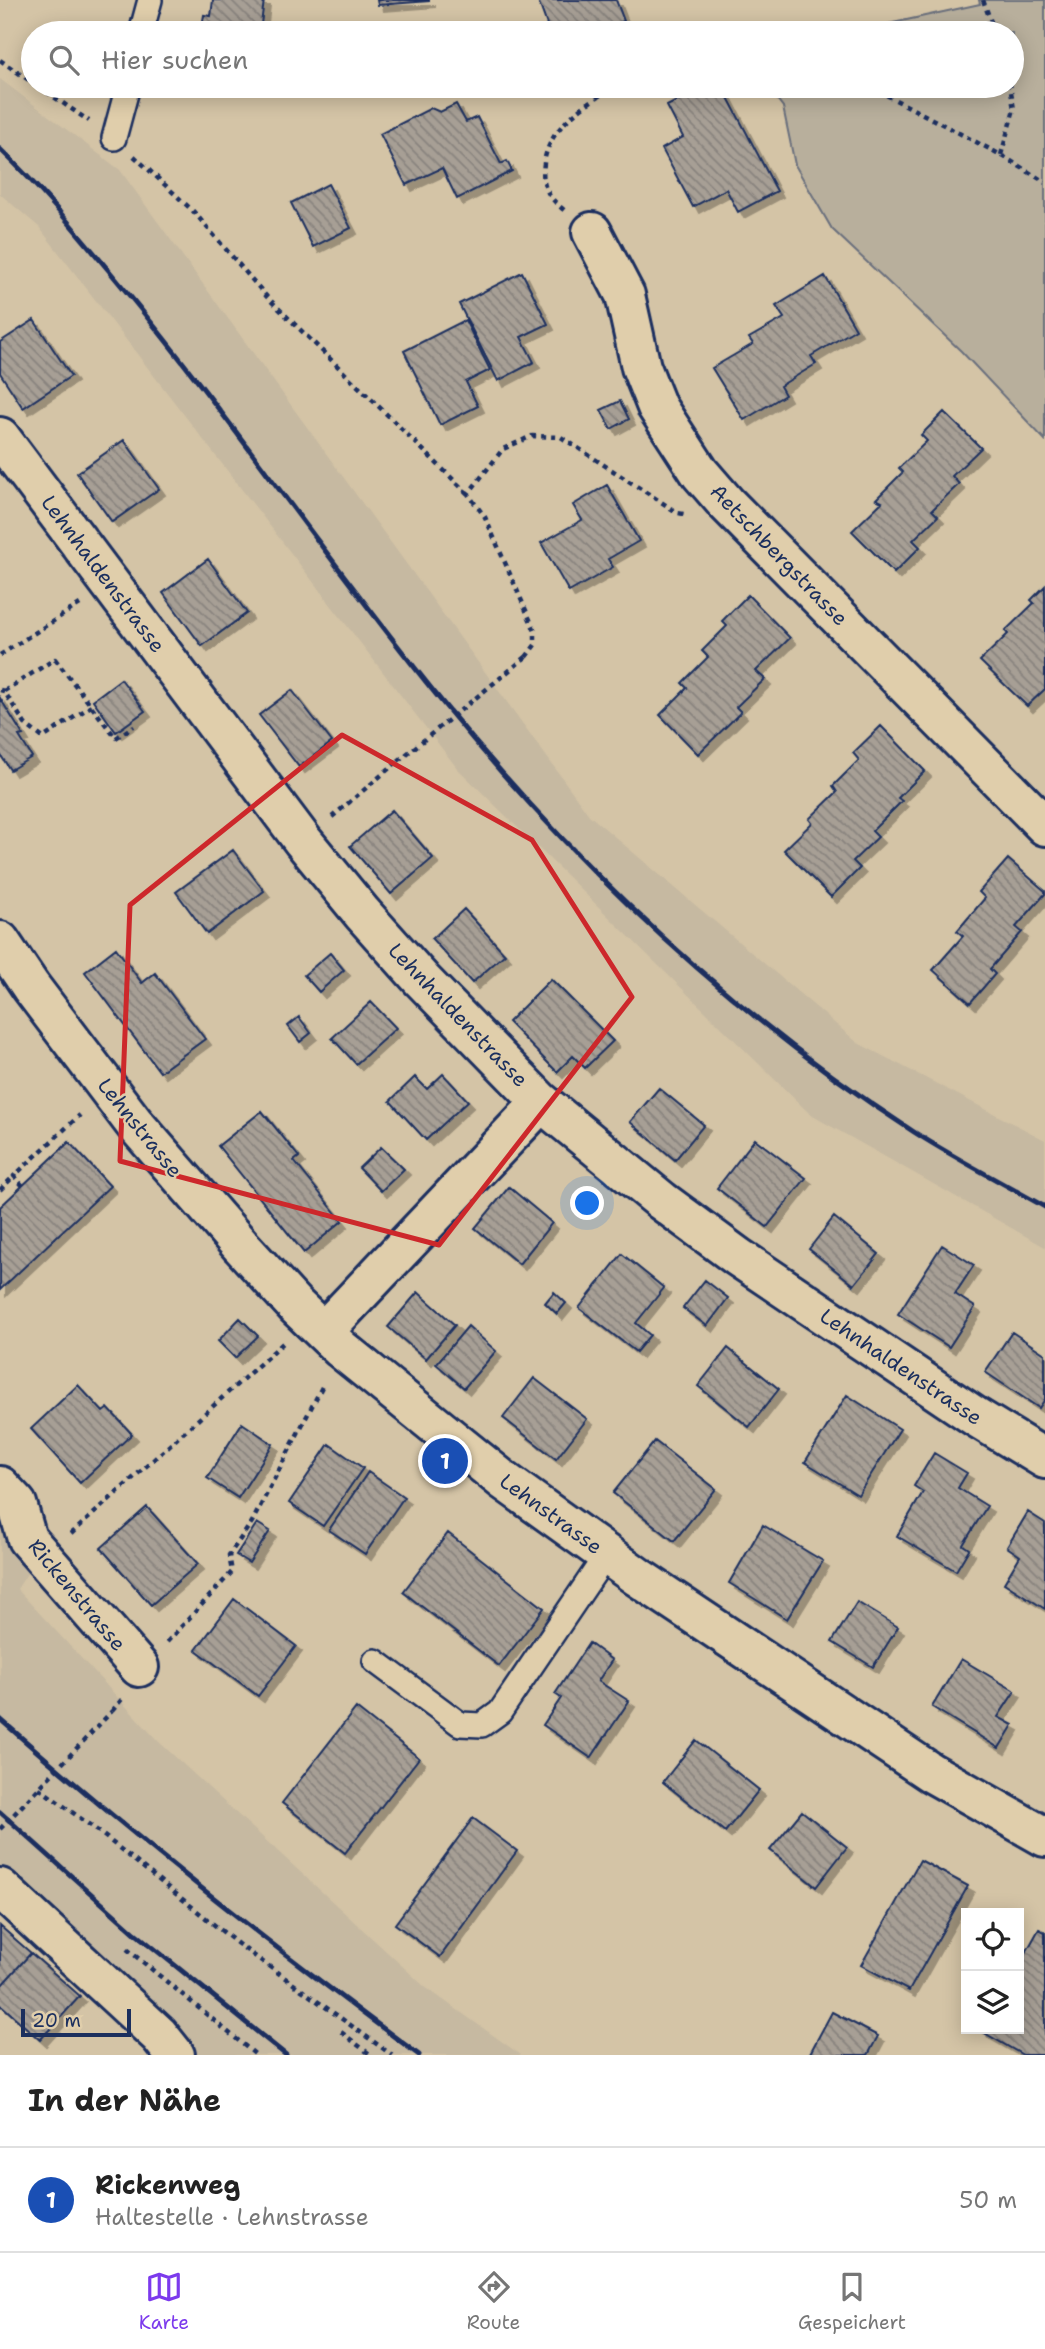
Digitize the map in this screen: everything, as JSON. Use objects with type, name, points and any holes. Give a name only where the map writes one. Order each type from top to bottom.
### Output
[{"type":"street","name":"Aetschbergstrasse","points":[[592,232],[625,295],[641,367],[657,407],[700,473],[726,503],[1045,826]]},
{"type":"street","name":"Lehnhaldenstrasse","points":[[0,437],[328,872],[422,980],[540,1101],[662,1201],[738,1257],[976,1417],[1045,1459]]},
{"type":"street","name":"Lehnstrasse","points":[[0,941],[31,987],[134,1123],[241,1246],[305,1336],[638,1577],[930,1772],[1045,1837]]},
{"type":"street","points":[[305,1336],[521,1124],[540,1101]]},
{"type":"street","name":"Rickenstrasse","points":[[0,1486],[17,1504],[27,1539],[150,1658]]},
{"type":"street","points":[[0,1888],[159,2035],[175,2055]]},
{"type":"lane","points":[[144,21],[150,0]]},
{"type":"lane","points":[[114,138],[125,98]]},
{"type":"lane","points":[[375,1661],[460,1724],[482,1725],[500,1712],[607,1554]]},
{"type":"path","points":[[983,0],[991,21]]},
{"type":"path","points":[[0,60],[21,75]]},
{"type":"path","points":[[56,98],[114,138],[193,211],[267,298],[468,494],[485,517],[535,631],[535,645],[526,657],[326,822]]},
{"type":"path","points":[[592,232],[549,198],[542,175],[546,149],[561,127],[596,98]]},
{"type":"path","points":[[892,98],[1001,155],[1045,182]]},
{"type":"path","points":[[1001,155],[1014,109],[1012,98]]},
{"type":"path","points":[[468,494],[503,449],[532,436],[561,437],[678,513],[688,514]]},
{"type":"path","points":[[0,655],[64,614]]},
{"type":"path","points":[[91,706],[43,738],[24,724],[2,690],[55,659],[116,738],[134,726]]},
{"type":"path","points":[[0,1189],[86,1110]]},
{"type":"path","points":[[14,1176],[23,1186]]},
{"type":"path","points":[[97,1512],[305,1336]]},
{"type":"path","points":[[150,1658],[232,1573],[229,1555],[252,1522],[315,1405],[328,1374]]},
{"type":"path","points":[[0,1829],[112,1711]]},
{"type":"path","points":[[39,1788],[238,1944],[392,2055]]},
{"type":"path","points":[[341,2032],[371,2055]]},
{"type":"highlighted area","points":[[342,735],[532,840],[632,997],[439,1245],[120,1161],[130,905]]},
{"type":"shaded area","points":[[979,0],[1045,0],[1045,440],[961,351],[832,229],[795,165],[783,107],[776,98],[1024,98],[1024,21],[902,21],[980,4]]},
{"type":"shaded area","points":[[0,79],[21,95],[21,98],[25,98],[120,170],[589,815],[858,1043],[1045,1140],[1045,1247],[811,1115],[457,768],[39,227],[0,194]]},
{"type":"shaded area","points":[[0,1531],[32,1566],[17,1589],[158,1741],[425,1987],[521,2055],[175,2055],[0,1888]]},
{"type":"building","points":[[213,0],[264,0],[261,21],[203,21],[204,15],[211,16]]},
{"type":"building","points":[[377,0],[429,0],[429,1],[378,5]]},
{"type":"building","points":[[538,0],[616,0],[624,21],[546,21]]},
{"type":"building","points":[[682,98],[728,98],[777,191],[738,212],[726,189],[693,207],[662,149],[683,137],[667,106]]},
{"type":"building","points":[[456,104],[466,122],[477,117],[501,164],[507,161],[512,171],[457,199],[442,168],[406,185],[380,134],[431,108],[440,112]]},
{"type":"building","points":[[328,184],[351,228],[313,247],[291,203]]},
{"type":"building","points":[[522,272],[548,324],[521,337],[534,362],[498,381],[459,304]]},
{"type":"building","points":[[825,276],[856,329],[811,356],[816,364],[780,386],[785,395],[744,420],[712,368],[753,344],[749,338],[784,318],[776,306]]},
{"type":"building","points":[[34,320],[71,376],[23,408],[0,373],[0,342]]},
{"type":"building","points":[[465,320],[490,370],[466,382],[478,406],[440,425],[404,351]]},
{"type":"building","points":[[620,401],[629,419],[611,429],[601,410]]},
{"type":"building","points":[[944,412],[981,448],[952,476],[959,484],[932,510],[938,516],[913,540],[920,547],[894,573],[852,531],[882,502],[876,499],[903,472],[899,468],[927,441],[921,435]]},
{"type":"building","points":[[124,440],[159,489],[112,522],[77,473]]},
{"type":"building","points":[[607,485],[639,541],[608,559],[613,567],[569,592],[541,543],[582,520],[573,505]]},
{"type":"building","points":[[208,559],[247,613],[202,646],[163,593]]},
{"type":"building","points":[[1045,586],[1045,689],[1027,706],[980,661],[1008,634],[1005,631],[1034,603],[1031,600]]},
{"type":"building","points":[[748,595],[790,638],[756,671],[765,679],[736,707],[741,712],[698,754],[660,715],[687,688],[682,683],[708,657],[702,651],[727,626],[722,621]]},
{"type":"building","points":[[121,679],[145,711],[116,732],[93,700]]},
{"type":"building","points":[[292,690],[332,742],[299,767],[259,715]]},
{"type":"building","points":[[0,698],[23,735],[19,736],[32,757],[10,770],[0,754]]},
{"type":"building","points":[[881,726],[925,771],[898,798],[902,801],[872,831],[878,837],[853,861],[860,868],[831,897],[784,850],[812,823],[809,819],[837,792],[833,786],[859,760],[853,753]]},
{"type":"building","points":[[392,810],[433,858],[391,894],[350,846]]},
{"type":"building","points":[[233,850],[264,891],[207,934],[176,892]]},
{"type":"building","points":[[1008,859],[1045,891],[1045,894],[1016,927],[1022,932],[990,969],[995,974],[970,1003],[933,970],[963,936],[957,931],[985,898],[979,892]]},
{"type":"building","points":[[464,909],[505,954],[472,983],[432,939]]},
{"type":"building","points":[[116,948],[142,983],[155,973],[205,1039],[160,1072],[85,972]]},
{"type":"building","points":[[330,953],[344,970],[319,992],[304,975]]},
{"type":"building","points":[[551,979],[613,1041],[585,1068],[573,1056],[557,1072],[508,1022]]},
{"type":"building","points":[[371,1002],[396,1028],[356,1064],[332,1038]]},
{"type":"building","points":[[299,1017],[311,1033],[300,1042],[288,1026]]},
{"type":"building","points":[[443,1074],[468,1101],[426,1140],[390,1101],[415,1077],[427,1089]]},
{"type":"building","points":[[659,1088],[704,1125],[675,1160],[630,1122]]},
{"type":"building","points":[[262,1111],[299,1157],[294,1161],[342,1221],[304,1253],[218,1146]]},
{"type":"building","points":[[755,1139],[806,1178],[767,1227],[717,1188]]},
{"type":"building","points":[[69,1142],[110,1186],[0,1290],[0,1207]]},
{"type":"building","points":[[381,1147],[404,1169],[381,1191],[359,1168]]},
{"type":"building","points":[[509,1187],[552,1223],[519,1264],[475,1228]]},
{"type":"building","points":[[834,1217],[879,1254],[854,1285],[809,1249]]},
{"type":"building","points":[[942,1245],[974,1265],[955,1294],[975,1307],[949,1347],[898,1314]]},
{"type":"building","points":[[622,1254],[664,1288],[636,1323],[650,1335],[636,1352],[579,1308]]},
{"type":"building","points":[[705,1280],[728,1298],[707,1326],[683,1308]]},
{"type":"building","points":[[418,1292],[455,1325],[426,1359],[388,1327]]},
{"type":"building","points":[[554,1292],[566,1303],[557,1314],[545,1303]]},
{"type":"building","points":[[240,1318],[258,1336],[235,1358],[218,1341]]},
{"type":"building","points":[[468,1326],[496,1351],[464,1388],[436,1364]]},
{"type":"building","points":[[1012,1332],[1045,1354],[1045,1399],[1039,1408],[985,1372]]},
{"type":"building","points":[[728,1348],[779,1389],[749,1427],[698,1386]]},
{"type":"building","points":[[534,1378],[587,1419],[556,1459],[503,1418]]},
{"type":"building","points":[[78,1385],[103,1412],[108,1408],[132,1434],[80,1483],[31,1429]]},
{"type":"building","points":[[847,1395],[900,1429],[858,1495],[805,1462]]},
{"type":"building","points":[[242,1423],[273,1444],[238,1498],[207,1478]]},
{"type":"building","points":[[655,1441],[716,1489],[674,1541],[613,1493]]},
{"type":"building","points":[[329,1444],[363,1468],[323,1526],[289,1503]]},
{"type":"building","points":[[934,1453],[967,1473],[958,1488],[987,1506],[963,1545],[969,1549],[956,1571],[897,1536],[923,1492],[914,1486]]},
{"type":"building","points":[[368,1472],[404,1497],[365,1554],[329,1530]]},
{"type":"building","points":[[147,1507],[198,1564],[151,1605],[101,1548]]},
{"type":"building","points":[[1028,1512],[1045,1523],[1045,1609],[1004,1583],[1020,1556],[1007,1547]]},
{"type":"building","points":[[257,1523],[270,1531],[249,1563],[236,1555]]},
{"type":"building","points":[[763,1525],[823,1561],[787,1619],[729,1583]]},
{"type":"building","points":[[448,1533],[544,1608],[499,1666],[403,1592]]},
{"type":"building","points":[[234,1599],[296,1646],[258,1696],[196,1650]]},
{"type":"building","points":[[857,1602],[898,1627],[873,1667],[832,1642]]},
{"type":"building","points":[[589,1643],[612,1660],[598,1681],[629,1701],[591,1758],[543,1725],[561,1698],[555,1694]]},
{"type":"building","points":[[961,1659],[1015,1691],[998,1717],[1013,1725],[999,1748],[932,1707]]},
{"type":"building","points":[[356,1708],[419,1758],[345,1853],[282,1803]]},
{"type":"building","points":[[696,1740],[759,1790],[725,1832],[663,1782]]},
{"type":"building","points":[[802,1811],[847,1847],[816,1887],[770,1850]]},
{"type":"building","points":[[473,1818],[517,1851],[440,1957],[395,1924]]},
{"type":"building","points":[[920,1860],[968,1886],[909,1991],[861,1965]]},
{"type":"building","points":[[0,1926],[31,1953],[0,1987]]},
{"type":"building","points":[[1039,1929],[1045,1932],[1045,2055],[1023,2055],[986,2034],[1024,2034],[1024,1956]]},
{"type":"building","points":[[31,1953],[80,1996],[40,2040],[0,2004],[0,1987]]},
{"type":"building","points":[[832,2012],[878,2036],[868,2055],[809,2055]]},
{"type":"railway","points":[[0,149],[33,182],[166,341],[447,708],[498,769],[607,884],[664,938],[784,1040],[914,1132],[1045,1207]]},
{"type":"railway","points":[[0,1719],[206,1892],[419,2055]]},
{"type":"railway","points":[[0,1812],[135,1933],[286,2055]]},
{"type":"place","name":"Rickenweg","points":[[445,1461]]}]
